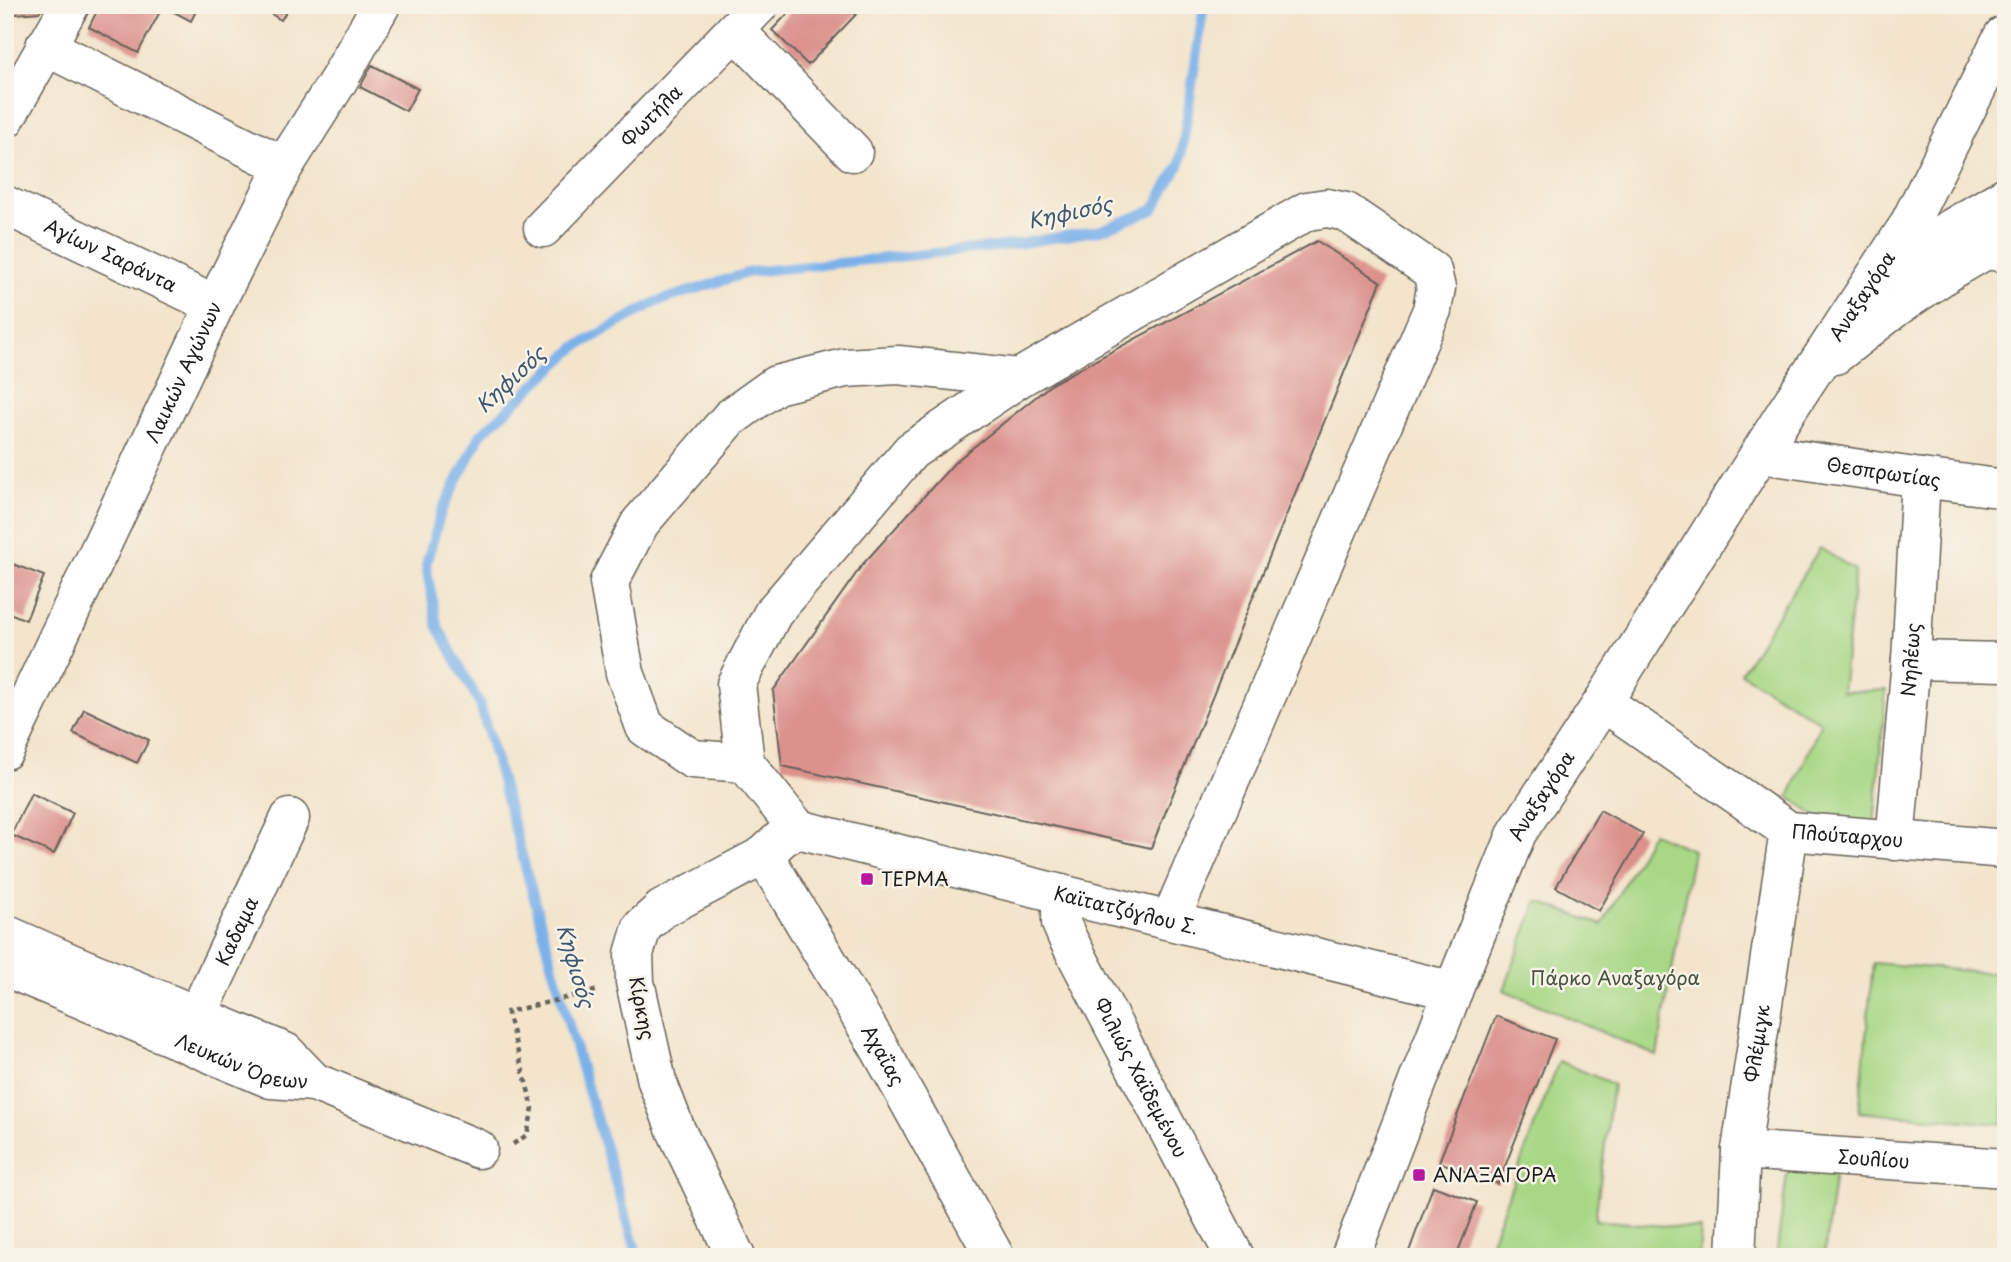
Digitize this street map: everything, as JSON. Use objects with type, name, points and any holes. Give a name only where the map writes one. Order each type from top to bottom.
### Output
[{"type":"street","points":[[5,119],[69,5]]},
{"type":"street","name":"Λαικών Αγώνων","points":[[5,750],[215,305],[284,166],[338,81],[381,5]]},
{"type":"street","points":[[747,18],[853,152]]},
{"type":"street","name":"Φωτήλα","points":[[543,228],[747,18]]},
{"type":"street","points":[[2004,29],[2002,69],[2006,93]]},
{"type":"street","points":[[1873,278],[1908,226],[2004,29]]},
{"type":"street","points":[[45,46],[284,166]]},
{"type":"street","name":"Αναξαγόρα","points":[[1350,1257],[1517,833],[1873,278],[2006,196]]},
{"type":"street","name":"Αγίων Σαράντα","points":[[5,205],[215,305]]},
{"type":"street","points":[[798,829],[745,763],[736,684],[773,613],[911,451],[1019,378],[1307,211],[1327,208],[1346,212],[1432,271],[1436,288],[1432,310],[1170,921]]},
{"type":"street","name":"Αναξαγόρα","points":[[1811,374],[1895,308],[1999,247]]},
{"type":"street","points":[[745,763],[691,760],[645,727],[625,673],[609,582],[640,523],[730,418],[776,384],[845,368],[898,365],[1019,378]]},
{"type":"street","name":"Θεσπρωτίας","points":[[1761,454],[2006,489]]},
{"type":"street","name":"Νηλέως","points":[[1895,841],[1911,660],[1921,478]]},
{"type":"street","points":[[1911,660],[2006,662]]},
{"type":"street","name":"Πλούταρχου","points":[[1603,702],[1789,831],[2006,849]]},
{"type":"street","name":"Καδαμα","points":[[191,1029],[290,818]]},
{"type":"street","name":"Καϊτατζόγλου Σ.","points":[[798,829],[1453,991]]},
{"type":"street","name":"Κίρκης","points":[[736,1257],[676,1130],[657,1081],[635,982],[634,954],[642,927],[662,909],[764,855],[782,838],[798,829]]},
{"type":"street","name":"Φλέμιγκ","points":[[1736,1257],[1741,1150],[1789,831]]},
{"type":"street","name":"Αχαΐας","points":[[764,855],[880,1049],[995,1257]]},
{"type":"street","name":"Φιλιώς Χαϊδεμένου","points":[[1061,894],[1061,923],[1067,937],[1235,1257]]},
{"type":"street","points":[[5,934],[67,978]]},
{"type":"street","name":"Λευκών Όρεων","points":[[5,967],[67,978],[191,1029],[271,1079],[314,1082],[478,1149]]},
{"type":"street","name":"Σουλίου","points":[[1741,1150],[2006,1168]]},
{"type":"path","points":[[478,1149],[505,1149],[527,1135],[533,1108],[507,1012],[579,995]]},
{"type":"green space","points":[[1820,548],[1855,570],[1842,692],[1886,690],[1874,825],[1817,817],[1789,797],[1821,723],[1741,673]]},
{"type":"green space","name":"Πάρκο Αναξαγόρα","points":[[1652,833],[1693,850],[1657,1056],[1504,990],[1537,901],[1602,925]]},
{"type":"green space","points":[[1873,963],[2006,974],[2006,1073],[2002,1124],[1859,1112]]},
{"type":"green space","points":[[1559,1061],[1613,1084],[1595,1220],[1701,1229],[1699,1257],[1485,1257]]},
{"type":"green space","points":[[1788,1167],[1835,1171],[1824,1257],[1776,1257]]},
{"type":"building","points":[[5,5],[44,5],[39,12],[5,15]]},
{"type":"building","points":[[100,5],[199,5],[191,21],[163,6],[138,53],[89,27]]},
{"type":"building","points":[[257,5],[290,5],[281,20]]},
{"type":"building","points":[[796,5],[865,5],[808,65],[772,30]]},
{"type":"building","points":[[372,65],[418,89],[406,111],[360,87]]},
{"type":"building","points":[[1317,241],[1381,282],[1151,848],[782,766],[773,691],[863,564],[955,462],[1053,383]]},
{"type":"building","points":[[5,561],[44,576],[26,620],[5,611]]},
{"type":"building","points":[[84,709],[149,740],[137,763],[73,733]]},
{"type":"building","points":[[31,793],[73,813],[54,854],[11,835]]},
{"type":"building","points":[[1600,810],[1643,834],[1599,911],[1556,887]]},
{"type":"building","points":[[1496,1016],[1555,1039],[1498,1184],[1439,1162]]},
{"type":"building","points":[[1433,1186],[1477,1202],[1456,1257],[1407,1257]]},
{"type":"waterway","name":"Κηφισός","points":[[638,1257],[578,1057],[480,704],[437,625],[426,565],[441,512],[481,434],[576,347],[656,302],[750,272],[1004,246],[1101,230],[1153,210],[1180,164],[1204,5]]},
{"type":"place","name":"ΤΕΡΜΑ","points":[[867,879]]},
{"type":"place","name":"ΑΝΑΞΑΓΟΡΑ","points":[[1419,1175]]}]
